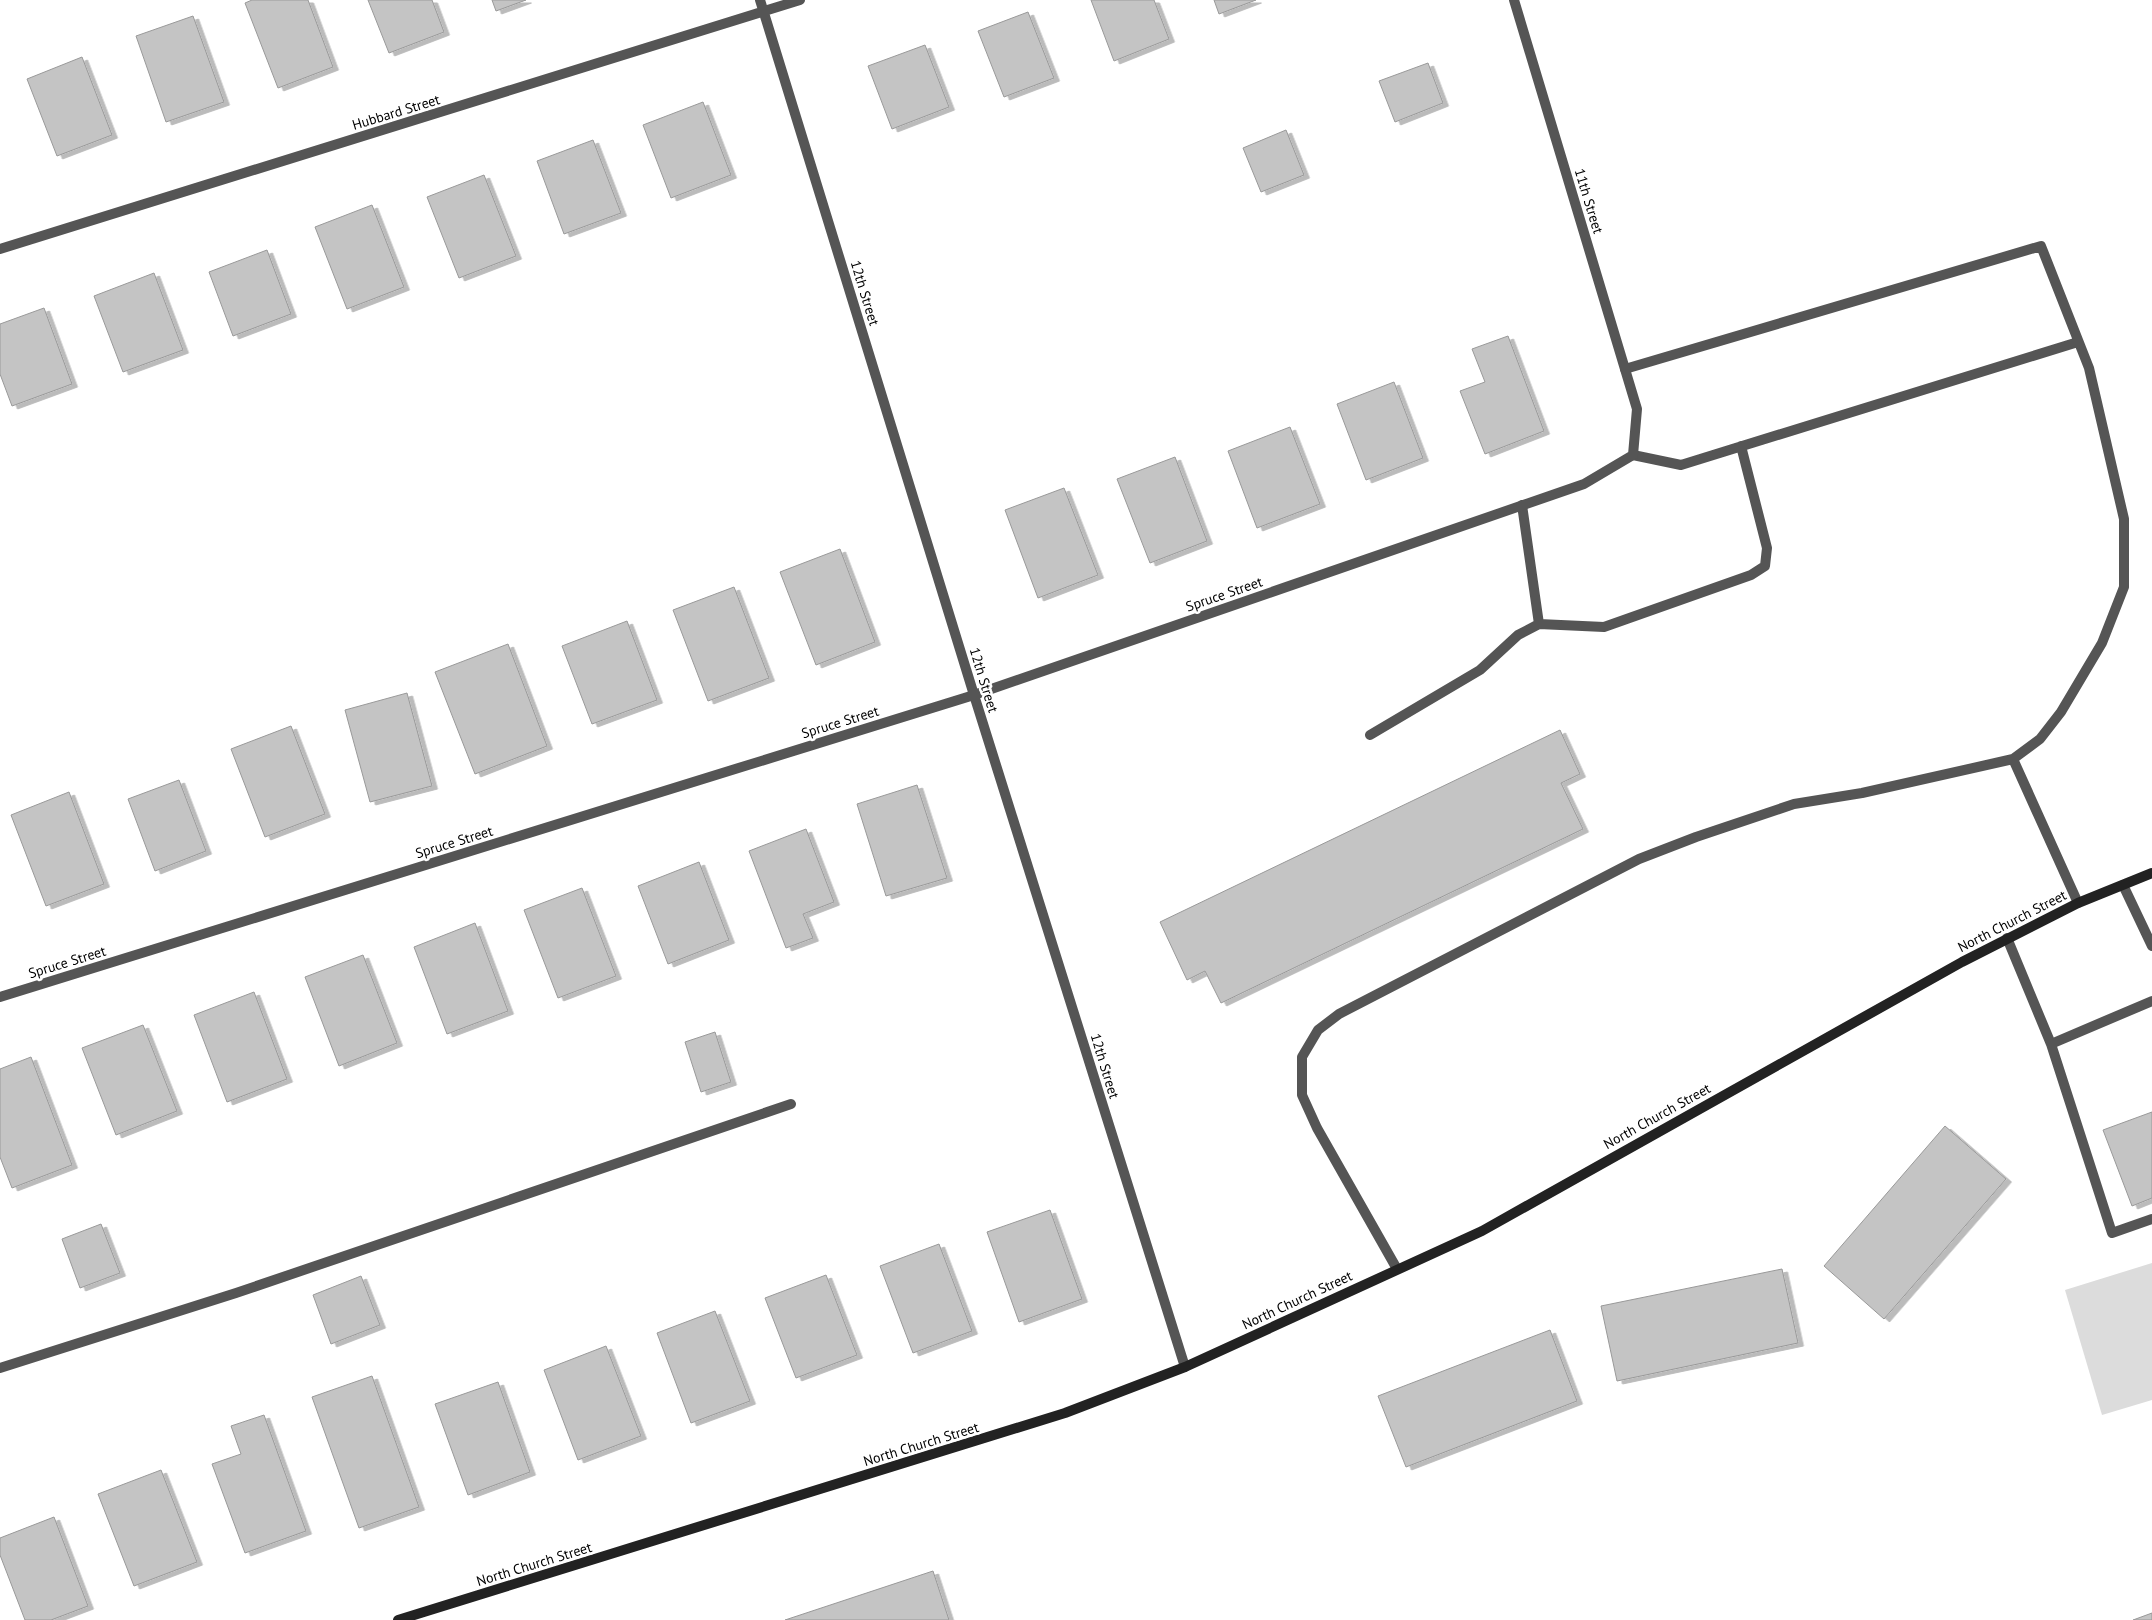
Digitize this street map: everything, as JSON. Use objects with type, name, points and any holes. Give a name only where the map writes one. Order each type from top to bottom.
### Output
[{"type":"main road","name":"North Church Street","points":[[398,1620],[1065,1413],[1185,1367],[1482,1231],[2007,938],[2078,903],[2152,873]]},
{"type":"street","name":"12th Street","points":[[760,0],[974,695],[1185,1367]]},
{"type":"street","name":"Hubbard Street","points":[[0,249],[800,0]]},
{"type":"street","name":"11th Street","points":[[1514,0],[1638,409],[1633,456]]},
{"type":"street","points":[[1397,1269],[1317,1128],[1302,1095],[1302,1057],[1318,1030],[1339,1014],[1638,859],[1794,804],[1862,793],[2013,759],[2040,739],[2061,712],[2102,643],[2124,587],[2124,519],[2089,368],[2040,246],[1625,369]]},
{"type":"street","points":[[1633,456],[1681,465],[2078,342]]},
{"type":"street","points":[[1370,735],[1480,670],[1518,635],[1539,624],[1604,627],[1751,575],[1765,566],[1767,548],[1741,446]]},
{"type":"street","name":"Spruce Street","points":[[0,998],[974,695],[1584,484],[1633,456]]},
{"type":"street","points":[[1522,505],[1539,624]]},
{"type":"street","points":[[2013,759],[2078,903]]},
{"type":"street","points":[[2123,885],[2152,946]]},
{"type":"street","points":[[2007,938],[2051,1044],[2112,1233],[2152,1219]]},
{"type":"street","points":[[2051,1044],[2152,1001]]},
{"type":"street","points":[[0,1368],[236,1293],[791,1104]]},
{"type":"shaded area","points":[[2152,1263],[2152,1400],[2102,1415],[2065,1290]]},
{"type":"building","points":[[252,0],[308,0],[333,67],[278,88],[245,3]]},
{"type":"building","points":[[368,0],[432,0],[444,32],[389,53]]},
{"type":"building","points":[[492,0],[526,0],[496,11]]},
{"type":"building","points":[[1091,0],[1154,0],[1169,39],[1114,61]]},
{"type":"building","points":[[1214,0],[1256,0],[1219,14]]},
{"type":"building","points":[[1028,12],[1054,78],[1004,97],[978,31]]},
{"type":"building","points":[[193,16],[224,102],[166,122],[136,36]]},
{"type":"building","points":[[925,45],[949,107],[892,129],[868,66]]},
{"type":"building","points":[[82,57],[112,135],[57,156],[27,79]]},
{"type":"building","points":[[1428,63],[1443,103],[1395,122],[1379,81]]},
{"type":"building","points":[[703,102],[731,175],[671,198],[643,125]]},
{"type":"building","points":[[1286,130],[1304,175],[1261,192],[1243,148]]},
{"type":"building","points":[[593,140],[621,213],[564,234],[537,161]]},
{"type":"building","points":[[484,175],[516,256],[459,278],[427,197]]},
{"type":"building","points":[[372,205],[404,287],[347,309],[315,227]]},
{"type":"building","points":[[267,250],[291,314],[233,336],[209,272]]},
{"type":"building","points":[[154,273],[183,350],[123,372],[94,296]]},
{"type":"building","points":[[44,308],[72,384],[12,406],[0,374],[0,324]]},
{"type":"building","points":[[1508,336],[1544,431],[1485,454],[1460,391],[1485,382],[1472,349]]},
{"type":"building","points":[[1394,382],[1423,458],[1366,480],[1337,404]]},
{"type":"building","points":[[1290,427],[1320,504],[1257,528],[1228,451]]},
{"type":"building","points":[[1175,457],[1207,541],[1150,563],[1117,479]]},
{"type":"building","points":[[1064,488],[1098,575],[1038,598],[1005,510]]},
{"type":"building","points":[[840,549],[875,642],[816,665],[780,572]]},
{"type":"building","points":[[734,587],[769,678],[708,701],[673,610]]},
{"type":"building","points":[[627,621],[657,700],[592,724],[562,646]]},
{"type":"building","points":[[508,644],[547,746],[475,774],[435,672]]},
{"type":"building","points":[[407,693],[432,786],[370,802],[345,710]]},
{"type":"building","points":[[291,726],[325,814],[265,837],[231,749]]},
{"type":"building","points":[[1560,730],[1580,774],[1561,783],[1583,829],[1221,1003],[1205,971],[1187,980],[1160,922]]},
{"type":"building","points":[[179,780],[206,851],[155,871],[128,799]]},
{"type":"building","points":[[917,785],[947,878],[886,896],[857,804]]},
{"type":"building","points":[[69,792],[104,884],[46,906],[11,815]]},
{"type":"building","points":[[806,829],[834,902],[803,914],[813,938],[786,948],[749,851]]},
{"type":"building","points":[[699,862],[729,940],[668,964],[638,886]]},
{"type":"building","points":[[582,888],[616,976],[558,998],[524,910]]},
{"type":"building","points":[[475,923],[508,1011],[447,1034],[414,947]]},
{"type":"building","points":[[363,955],[397,1043],[339,1066],[305,977]]},
{"type":"building","points":[[254,992],[287,1079],[227,1102],[194,1015]]},
{"type":"building","points":[[143,1025],[177,1111],[116,1135],[82,1048]]},
{"type":"building","points":[[715,1032],[731,1082],[701,1092],[685,1042]]},
{"type":"building","points":[[31,1057],[72,1165],[12,1188],[0,1157],[0,1069]]},
{"type":"building","points":[[2152,1112],[2152,1198],[2132,1206],[2103,1130]]},
{"type":"building","points":[[1945,1126],[2006,1179],[1884,1319],[1824,1266]]},
{"type":"building","points":[[1050,1210],[1082,1299],[1019,1322],[987,1232]]},
{"type":"building","points":[[101,1224],[120,1273],[80,1288],[62,1239]]},
{"type":"building","points":[[939,1244],[972,1331],[913,1353],[880,1266]]},
{"type":"building","points":[[1782,1269],[1798,1343],[1617,1381],[1601,1306]]},
{"type":"building","points":[[826,1275],[857,1355],[796,1378],[765,1298]]},
{"type":"building","points":[[361,1276],[380,1325],[331,1344],[313,1295]]},
{"type":"building","points":[[715,1311],[750,1401],[691,1423],[657,1333]]},
{"type":"building","points":[[1550,1330],[1577,1401],[1406,1467],[1378,1396]]},
{"type":"building","points":[[606,1346],[641,1436],[578,1460],[544,1370]]},
{"type":"building","points":[[372,1376],[419,1507],[359,1528],[312,1397]]},
{"type":"building","points":[[498,1382],[530,1472],[468,1495],[435,1404]]},
{"type":"building","points":[[264,1415],[306,1531],[245,1553],[212,1464],[241,1454],[231,1426]]},
{"type":"building","points":[[161,1470],[197,1562],[134,1586],[98,1494]]},
{"type":"building","points":[[54,1517],[88,1606],[51,1620],[25,1620],[0,1555],[0,1538]]},
{"type":"building","points":[[933,1571],[949,1620],[785,1620]]},
{"type":"building","points":[[2152,1613],[2152,1620],[2133,1620]]}]
